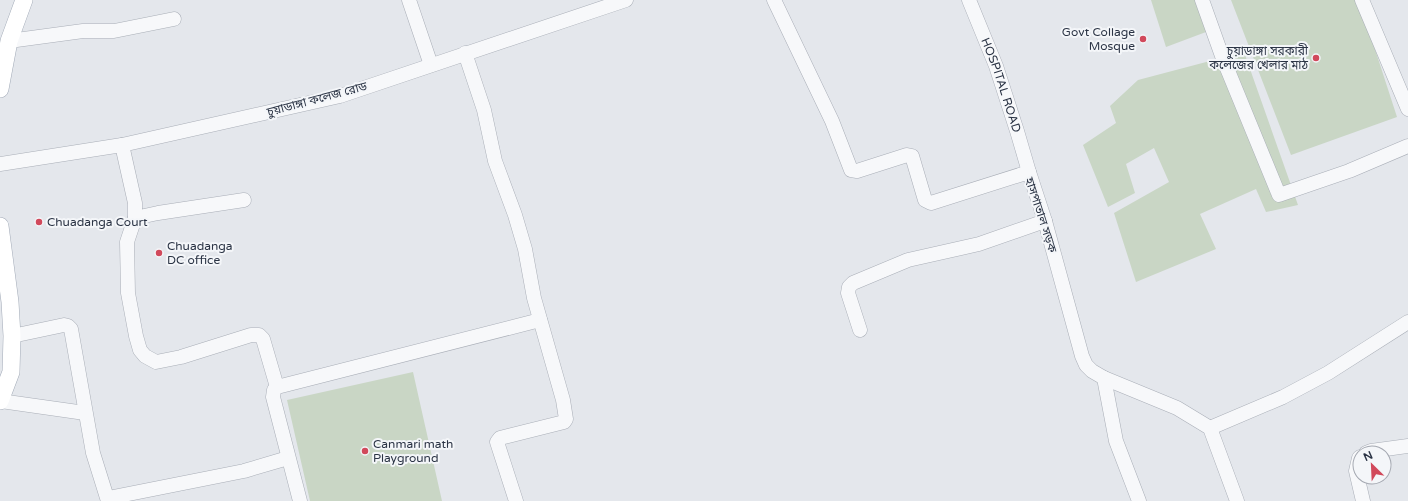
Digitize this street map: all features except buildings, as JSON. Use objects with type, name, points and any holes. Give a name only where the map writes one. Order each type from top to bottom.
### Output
[{"type":"main road","points":[[0,89],[10,41],[24,0]]},
{"type":"main road","points":[[0,226],[2,265],[12,336],[11,372],[0,401]]},
{"type":"street","points":[[409,0],[431,65]]},
{"type":"street","name":"হাসপাতাল সড়ক","points":[[774,0],[832,121],[851,170],[857,171],[907,155],[912,156],[926,200],[931,204],[1029,172],[1045,221],[1082,356],[1086,365],[1092,371],[1104,378],[1177,408],[1210,428]]},
{"type":"street","name":"HOSPITAL ROAD","points":[[969,0],[996,66],[1018,131],[1029,172]]},
{"type":"street","points":[[1202,0],[1222,56],[1279,196],[1349,171],[1408,146]]},
{"type":"street","points":[[1362,0],[1408,109]]},
{"type":"street","name":"চুয়াডাঙ্গা কলেজ রোড","points":[[0,164],[122,146],[340,96],[621,1]]},
{"type":"street","points":[[10,41],[83,31],[114,31],[174,19]]},
{"type":"street","points":[[465,53],[484,110],[495,161],[515,215],[525,249],[534,298],[566,419],[564,422],[500,438],[497,442],[516,501]]},
{"type":"street","points":[[122,146],[135,203],[135,218],[127,242],[128,293],[140,350],[156,362],[181,357],[251,335],[259,336],[263,339],[277,388]]},
{"type":"street","points":[[135,218],[244,200]]},
{"type":"street","points":[[860,330],[848,293],[849,287],[853,283],[908,260],[980,244],[1045,221]]},
{"type":"street","points":[[300,501],[273,397],[274,390],[540,320]]},
{"type":"street","points":[[1236,501],[1210,428],[1289,394],[1328,373],[1408,322]]},
{"type":"street","points":[[12,336],[68,326],[71,329],[93,453],[108,500],[244,471],[288,458]]},
{"type":"street","points":[[1104,378],[1116,441],[1139,501]]},
{"type":"street","points":[[0,401],[85,413]]},
{"type":"street","points":[[1392,448],[1408,446]]},
{"type":"street","points":[[1359,485],[1363,501]]},
{"type":"green space","points":[[1151,0],[1204,0],[1214,29],[1166,47]]},
{"type":"green space","name":"চুয়াডাঙ্গা সরকারী কলেজের খেলার মাঠ","points":[[1231,0],[1359,0],[1397,117],[1291,155]]},
{"type":"green space","points":[[1244,52],[1298,205],[1266,212],[1256,189],[1200,214],[1216,249],[1136,282],[1114,213],[1169,182],[1154,148],[1126,164],[1135,193],[1108,207],[1083,145],[1116,123],[1110,106],[1138,80]]},
{"type":"green space","name":"Canmari math Playground","points":[[413,372],[442,501],[310,501],[287,400]]},
{"type":"place","name":"Govt Collage Mosque","points":[[1143,39]]},
{"type":"place","name":"চুয়াডাঙ্গা সরকারী কলেজের খেলার মাঠ","points":[[1316,58]]},
{"type":"place","name":"Chuadanga Court","points":[[39,222]]},
{"type":"place","name":"Chuadanga DC office","points":[[159,253]]},
{"type":"place","name":"Canmari math Playground","points":[[365,451]]}]
